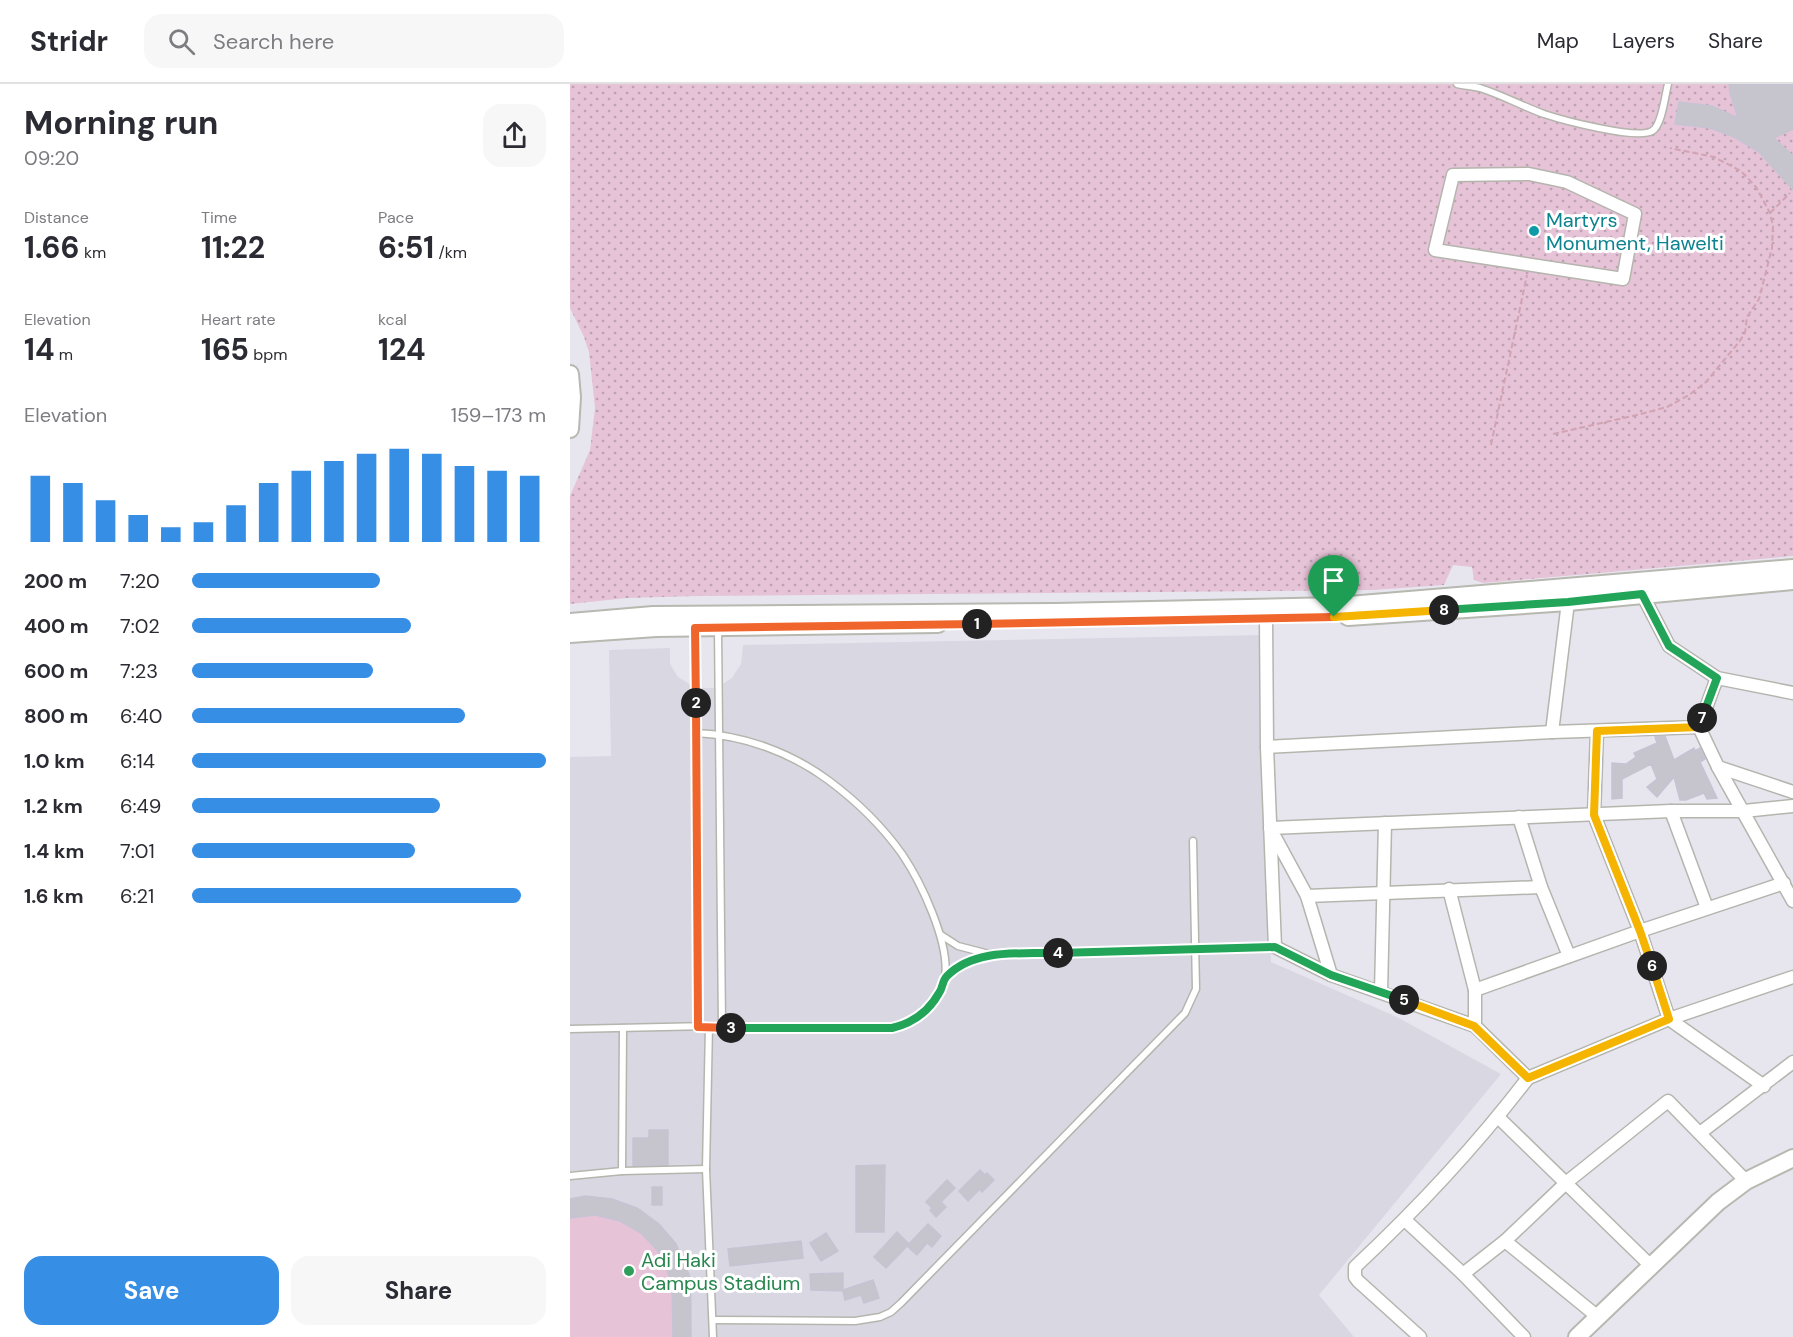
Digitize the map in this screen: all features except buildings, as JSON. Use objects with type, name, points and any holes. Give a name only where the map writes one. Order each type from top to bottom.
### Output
[{"type":"main road","points":[[570,374],[572,411],[570,429]]},
{"type":"main road","points":[[570,621],[653,615],[1055,612],[1337,606],[1793,568]]},
{"type":"main road","points":[[570,634],[656,628],[1266,619],[1405,614],[1568,602],[1793,581]]},
{"type":"main road","points":[[1577,1337],[1718,1202],[1746,1181],[1793,1158]]},
{"type":"street","points":[[1529,174],[1567,182],[1635,214],[1623,279],[1436,250],[1453,175],[1529,174]]},
{"type":"street","points":[[1642,594],[1669,646],[1717,678],[1793,693]]},
{"type":"street","points":[[1552,732],[1568,602]]},
{"type":"street","points":[[1266,619],[1267,747],[1275,947],[1331,975],[1474,1026],[1528,1078]]},
{"type":"street","points":[[1717,678],[1699,727],[1718,767],[1793,901]]},
{"type":"street","points":[[1267,747],[1552,732],[1699,727]]},
{"type":"street","points":[[1597,731],[1594,815],[1640,931],[1669,1019],[1764,1086]]},
{"type":"street","points":[[1718,767],[1793,792]]},
{"type":"street","points":[[1270,828],[1671,811],[1744,811],[1793,806]]},
{"type":"street","points":[[1671,811],[1707,908]]},
{"type":"street","points":[[1519,817],[1541,887],[1569,956]]},
{"type":"street","points":[[1381,992],[1385,823]]},
{"type":"street","points":[[1270,828],[1307,896],[1331,975]]},
{"type":"street","points":[[1475,990],[1784,883]]},
{"type":"street","points":[[1307,896],[1541,887]]},
{"type":"street","points":[[1449,890],[1475,990],[1474,1026]]},
{"type":"street","points":[[1420,1337],[1355,1277],[1355,1267],[1405,1220],[1498,1117],[1528,1078],[1669,1019],[1793,977]]},
{"type":"street","points":[[1700,1133],[1793,1062]]},
{"type":"street","points":[[1462,1274],[1505,1241],[1567,1182],[1668,1101],[1746,1181]]},
{"type":"street","points":[[1498,1117],[1651,1266]]},
{"type":"street","points":[[1405,1220],[1524,1337]]},
{"type":"street","points":[[1505,1241],[1598,1317]]},
{"type":"lane","points":[[1457,84],[1478,87],[1545,115],[1635,134],[1654,131],[1659,124],[1668,84]]},
{"type":"lane","points":[[695,628],[698,1027]]},
{"type":"lane","points":[[718,628],[722,1028]]},
{"type":"lane","points":[[570,1029],[709,1026],[722,1028],[892,1028],[907,1024],[920,1016],[940,992],[945,978],[941,935],[902,854],[868,815],[827,779],[783,754],[761,745],[718,734],[696,733]]},
{"type":"lane","points":[[713,1320],[855,1321],[869,1320],[891,1312],[1185,1013],[1196,989],[1193,841]]},
{"type":"lane","points":[[941,935],[958,946],[993,955]]},
{"type":"lane","points":[[945,978],[972,960],[993,955],[1275,947]]},
{"type":"lane","points":[[709,1026],[706,1169],[713,1337]]},
{"type":"lane","points":[[622,1171],[623,1028]]},
{"type":"lane","points":[[570,1176],[622,1171],[706,1169]]},
{"type":"path","points":[[1553,434],[1667,407],[1689,395],[1706,382],[1745,333],[1746,317],[1759,299],[1772,248],[1773,226],[1770,213],[1756,187],[1741,171],[1714,157],[1670,148]]},
{"type":"path","points":[[1770,213],[1790,194]]},
{"type":"path","points":[[1491,445],[1527,276]]},
{"type":"shaded area","points":[[570,84],[1793,84],[1793,556],[1483,583],[1474,580],[1472,567],[1453,565],[1444,585],[1373,590],[697,596],[627,598],[570,604],[570,496],[590,450],[595,408],[589,352],[570,308]]},
{"type":"shaded area","points":[[1262,635],[1271,962],[1397,1017],[1501,1074],[1319,1295],[1354,1337],[570,1337],[570,757],[611,756],[609,650],[670,648],[670,664],[678,677],[696,688],[716,688],[732,678],[741,664],[743,645]]},
{"type":"shaded area","name":"Adi Haki Campus Stadium","points":[[585,1196],[620,1202],[637,1209],[651,1218],[675,1243],[691,1284],[691,1337],[570,1337],[570,1199]]},
{"type":"place","name":"Martyrs Monument, Hawelti","points":[[1534,231]]},
{"type":"place","name":"Adi Haki Campus Stadium","points":[[629,1271]]},
{"type":"route","points":[[1642,594],[1669,646],[1717,678],[1699,727],[1597,731],[1594,815],[1640,931],[1669,1019],[1528,1078],[1474,1026],[1331,975],[1275,947],[993,955],[972,960],[959,967],[945,978],[940,992],[920,1016],[907,1024],[892,1028],[698,1027],[695,628],[1334,617],[1568,602],[1642,594]]}]
